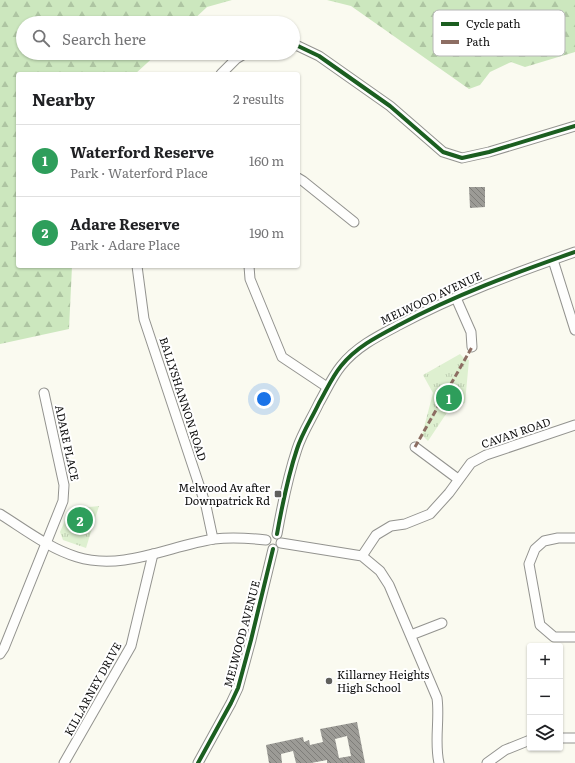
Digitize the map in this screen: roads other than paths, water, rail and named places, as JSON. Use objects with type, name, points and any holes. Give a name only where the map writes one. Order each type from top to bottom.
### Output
[{"type":"street","points":[[300,47],[319,56],[390,106],[443,152],[462,158],[489,152],[575,126]]},
{"type":"street","points":[[223,72],[235,60]]},
{"type":"street","points":[[300,179],[354,222]]},
{"type":"street","name":"MELWOOD AVENUE","points":[[276,534],[297,449],[328,387],[341,366],[358,349],[378,336],[416,316],[456,298],[532,266],[575,252]]},
{"type":"street","points":[[553,260],[575,330]]},
{"type":"street","name":"BALLYSHANNON ROAD","points":[[137,268],[144,319],[206,506],[214,539]]},
{"type":"street","points":[[249,268],[250,279],[282,357],[328,387]]},
{"type":"street","points":[[456,298],[471,332],[472,347]]},
{"type":"street","name":"ADARE PLACE","points":[[0,654],[4,648],[63,501],[64,485],[44,393]]},
{"type":"street","name":"CAVAN ROAD","points":[[362,556],[376,535],[391,526],[405,524],[430,514],[471,463],[486,455],[575,426]]},
{"type":"street","points":[[415,448],[458,479]]},
{"type":"street","points":[[0,514],[57,550],[77,558],[99,562],[123,561],[214,539],[240,537],[266,540]]},
{"type":"street","points":[[276,534],[280,538],[281,543],[277,548],[273,549],[268,547],[266,540],[269,535],[276,534]]},
{"type":"street","points":[[575,538],[558,538],[544,541],[535,549],[529,564],[540,626],[554,637],[575,637]]},
{"type":"street","points":[[281,543],[362,556],[380,571],[389,585],[437,698],[437,750],[439,763]]},
{"type":"street","name":"MELWOOD AVENUE","points":[[198,763],[238,688],[273,549]]},
{"type":"street","name":"KILLARNEY DRIVE","points":[[64,763],[131,646],[153,554]]},
{"type":"street","points":[[410,635],[442,623]]},
{"type":"street","points":[[563,738],[575,738]]},
{"type":"street","points":[[486,763],[505,750],[527,741]]},
{"type":"place","name":"Waterford Reserve","points":[[449,398]]},
{"type":"place","name":"Melwood Av after Downpatrick Rd","points":[[278,494]]},
{"type":"place","name":"Adare Reserve","points":[[80,520]]},
{"type":"place","name":"Killarney Heights High School","points":[[329,681]]}]
